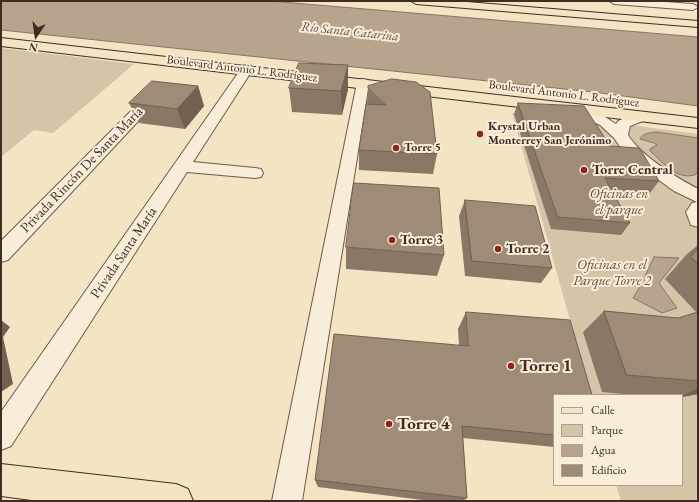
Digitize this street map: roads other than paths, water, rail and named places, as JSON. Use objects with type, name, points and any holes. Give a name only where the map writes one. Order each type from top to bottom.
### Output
[{"type":"main road","points":[[416,1],[698,24]]},
{"type":"main road","points":[[502,1],[695,12]]},
{"type":"main road","points":[[577,13],[602,12],[698,20]]},
{"type":"main road","name":"Boulevard Antonio L. Rodríguez","points":[[1,34],[448,81]]},
{"type":"main road","name":"Boulevard Antonio L. Rodríguez","points":[[1,42],[247,69],[698,123]]},
{"type":"main road","points":[[1,480],[176,501]]},
{"type":"street","points":[[614,1],[695,12]]},
{"type":"street","name":"Privada Santa María","points":[[1,436],[247,69]]},
{"type":"street","points":[[287,501],[363,83]]},
{"type":"street","name":"Privada Rincón De Santa María","points":[[1,254],[163,86]]},
{"type":"street","points":[[574,108],[600,119],[620,135],[626,145],[640,158],[680,187],[697,209]]},
{"type":"street","points":[[620,135],[623,124],[643,116]]},
{"type":"street","points":[[182,166],[255,173]]},
{"type":"water","name":"Río Santa Catarina","points":[[1,1],[270,1],[698,37],[698,106],[593,92],[1,30]]},
{"type":"water","points":[[656,132],[698,138],[698,171],[695,175],[682,175],[670,170],[651,152],[650,149],[657,145],[640,139],[645,134]]},
{"type":"water","points":[[654,257],[679,258],[659,283],[677,308],[662,313],[633,298]]},
{"type":"place","name":"Krystal Urban Monterrey San Jerónimo","points":[[480,134]]},
{"type":"place","name":"Torre 5","points":[[396,148]]},
{"type":"place","name":"Torre Central","points":[[584,170]]},
{"type":"place","name":"Torre 3","points":[[392,240]]},
{"type":"place","name":"Torre 2","points":[[498,249]]},
{"type":"place","name":"Torre 1","points":[[511,366]]},
{"type":"place","name":"Torre 4","points":[[389,424]]},
{"type":"park label","name":"Oficinas en el parque","points":[[619,202]]},
{"type":"park label","name":"Oficinas en el Parque Torre 2","points":[[612,274]]}]
